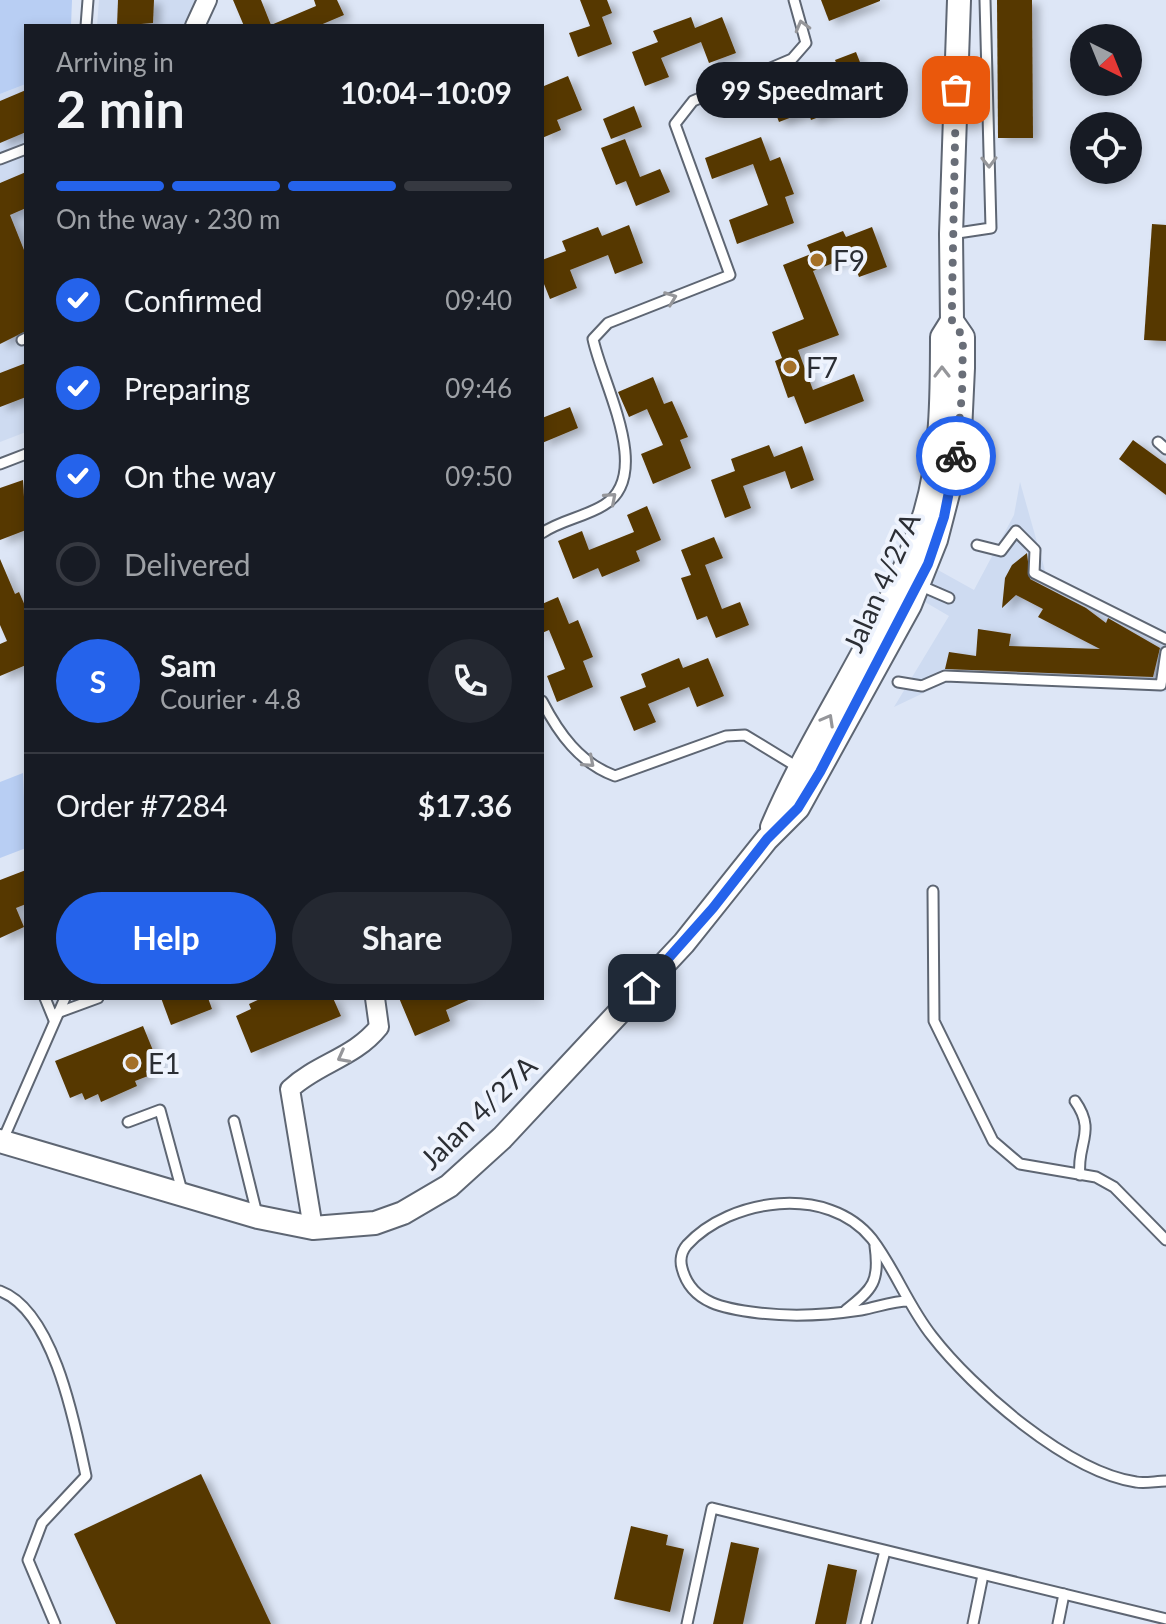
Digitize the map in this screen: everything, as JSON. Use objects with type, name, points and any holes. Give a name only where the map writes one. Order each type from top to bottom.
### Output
[{"type":"street","points":[[196,24],[207,0]]},
{"type":"street","name":"Jalan 4/27A","points":[[1,1141],[258,1217],[313,1228],[375,1223],[389,1218],[428,1200],[461,1176],[502,1138],[684,943],[767,839],[798,808],[820,772],[910,581],[932,484],[940,430],[942,337],[952,321],[951,234],[959,0]]},
{"type":"street","name":"Jalan 4/27A","points":[[767,839],[801,769],[880,625],[910,581]]},
{"type":"street","points":[[313,1228],[290,1089],[309,1072],[339,1061],[365,1044],[379,1027],[375,1000]]},
{"type":"lane","points":[[86,24],[88,0]]},
{"type":"lane","points":[[544,532],[605,505],[621,490],[629,467],[593,339],[608,323],[730,275],[675,124],[693,101],[792,59],[806,43],[794,0]]},
{"type":"lane","points":[[951,234],[991,228],[985,0]]},
{"type":"lane","points":[[0,159],[24,150]]},
{"type":"lane","points":[[0,464],[24,455]]},
{"type":"lane","points":[[977,545],[1001,551],[1016,531],[1035,550],[1034,573],[1166,639]]},
{"type":"lane","points":[[910,581],[949,598]]},
{"type":"lane","points":[[898,682],[922,686],[945,676],[1161,685],[1166,652]]},
{"type":"lane","points":[[544,705],[557,729],[593,768],[615,776],[726,736],[745,735],[801,769]]},
{"type":"lane","points":[[933,891],[934,1021],[993,1141],[1020,1164],[1096,1177],[1114,1187],[1166,1240]]},
{"type":"lane","points":[[46,1000],[56,1017]]},
{"type":"lane","points":[[1,1141],[64,1000]]},
{"type":"lane","points":[[56,1017],[94,1000]]},
{"type":"lane","points":[[1075,1101],[1085,1115],[1086,1142],[1080,1175]]},
{"type":"lane","points":[[128,1122],[160,1110],[183,1195]]},
{"type":"lane","points":[[234,1121],[258,1217]]},
{"type":"lane","points":[[909,1301],[844,1312],[785,1315],[723,1307],[700,1298],[690,1286],[680,1262],[683,1251],[730,1215],[748,1208],[786,1203],[837,1214],[874,1242],[932,1337],[998,1406],[1099,1470],[1136,1482],[1166,1481]]},
{"type":"lane","points":[[844,1312],[872,1289],[876,1276],[874,1242]]},
{"type":"lane","points":[[0,1291],[16,1297],[42,1329],[76,1432],[86,1476],[42,1523],[28,1560],[55,1624]]},
{"type":"lane","points":[[687,1624],[712,1508],[1166,1619]]},
{"type":"lane","points":[[866,1624],[885,1551]]},
{"type":"lane","points":[[973,1624],[983,1575]]},
{"type":"lane","points":[[1058,1624],[1064,1594]]},
{"type":"shaded area","points":[[0,0],[72,0],[71,24],[24,24],[24,85],[0,94]]},
{"type":"shaded area","points":[[99,0],[197,0],[186,24],[97,24]]},
{"type":"shaded area","points":[[24,85],[24,433],[0,442],[0,94]]},
{"type":"shaded area","points":[[1020,482],[1046,574],[1166,632],[1166,692],[953,679],[894,707],[949,616],[925,602],[938,570],[974,590],[1014,515]]},
{"type":"shaded area","points":[[23,773],[24,849],[0,858],[0,782]]},
{"type":"building","points":[[118,0],[154,0],[153,23],[117,24]]},
{"type":"building","points":[[233,0],[261,0],[271,24],[243,24]]},
{"type":"building","points":[[314,0],[337,0],[344,15],[323,24],[273,24],[316,6]]},
{"type":"building","points":[[580,0],[607,0],[612,13],[602,17],[612,44],[578,57],[569,33],[590,26]]},
{"type":"building","points":[[821,0],[880,0],[880,1],[829,21]]},
{"type":"building","points":[[997,0],[1032,0],[1033,138],[998,138]]},
{"type":"building","points":[[691,17],[695,28],[722,17],[736,53],[709,63],[701,42],[661,58],[669,77],[645,86],[632,52],[658,42],[653,31]]},
{"type":"building","points":[[856,52],[869,85],[844,95],[848,106],[811,120],[808,111],[779,122],[765,85],[791,74],[799,97],[843,80],[835,60]]},
{"type":"building","points":[[568,76],[582,110],[557,120],[561,130],[544,137],[544,86]]},
{"type":"building","points":[[24,91],[24,133],[0,143],[0,101]]},
{"type":"building","points":[[634,106],[642,127],[611,139],[603,119]]},
{"type":"building","points":[[761,137],[770,161],[780,157],[794,194],[785,197],[794,223],[737,244],[729,220],[768,205],[753,164],[712,179],[705,158]]},
{"type":"building","points":[[625,139],[640,177],[660,169],[670,192],[636,206],[626,181],[616,185],[601,148]]},
{"type":"building","points":[[24,173],[24,209],[10,215],[24,250],[24,332],[0,344],[0,183]]},
{"type":"building","points":[[1152,224],[1166,225],[1166,341],[1144,340]]},
{"type":"building","points":[[629,225],[643,263],[615,274],[608,255],[570,270],[577,288],[550,299],[544,284],[544,259],[566,251],[562,241],[598,227],[602,236]]},
{"type":"building","points":[[872,227],[887,267],[859,277],[851,256],[813,271],[839,335],[798,350],[813,390],[854,374],[864,401],[805,424],[794,396],[788,398],[775,361],[782,358],[772,332],[804,319],[783,265],[811,254],[807,245],[843,231],[846,237]]},
{"type":"building","points":[[24,364],[24,398],[0,407],[0,373]]},
{"type":"building","points":[[653,377],[664,404],[672,401],[688,437],[680,440],[691,468],[653,484],[641,454],[663,445],[647,409],[629,417],[618,392]]},
{"type":"building","points":[[570,407],[578,428],[544,442],[544,417]]},
{"type":"building","points":[[1133,440],[1166,464],[1166,495],[1119,459]]},
{"type":"building","points":[[769,445],[774,457],[802,446],[814,480],[791,489],[785,471],[743,486],[751,508],[725,518],[711,480],[735,471],[731,459]]},
{"type":"building","points":[[23,480],[24,531],[0,540],[0,488]]},
{"type":"building","points":[[647,506],[661,540],[636,551],[640,561],[602,577],[598,568],[573,579],[558,541],[582,531],[589,550],[634,532],[627,515]]},
{"type":"building","points":[[714,537],[723,558],[705,565],[722,609],[740,602],[749,625],[716,638],[707,616],[697,620],[681,578],[691,575],[681,550]]},
{"type":"building","points":[[1027,553],[1030,579],[1086,608],[1106,623],[1108,618],[1160,648],[1153,677],[945,669],[949,652],[976,656],[978,629],[1011,634],[1009,646],[1100,649],[1038,617],[1043,609],[1016,595],[1002,608],[1005,578],[1012,565]]},
{"type":"building","points":[[0,559],[15,594],[19,592],[24,603],[24,666],[0,676],[0,644],[7,641],[0,625]]},
{"type":"building","points":[[558,597],[569,624],[578,620],[593,657],[583,661],[593,687],[557,702],[547,676],[565,669],[549,630],[544,632],[544,603]]},
{"type":"building","points":[[679,658],[683,668],[708,658],[724,696],[697,707],[689,687],[648,704],[656,722],[634,731],[620,697],[646,687],[641,674]]},
{"type":"building","points":[[24,871],[24,905],[16,908],[24,927],[0,938],[0,880]]},
{"type":"building","points":[[162,1000],[209,1000],[212,1009],[171,1025]]},
{"type":"building","points":[[258,1000],[334,1000],[341,1016],[251,1053],[236,1016],[251,1009],[249,1004]]},
{"type":"building","points":[[400,1000],[468,1000],[446,1010],[450,1021],[415,1036]]},
{"type":"building","name":"E1","points":[[143,1026],[159,1065],[146,1071],[148,1076],[135,1081],[137,1086],[101,1102],[98,1094],[85,1100],[82,1093],[70,1098],[55,1061]]},
{"type":"building","points":[[201,1474],[271,1624],[116,1624],[74,1534]]},
{"type":"building","points":[[631,1526],[668,1535],[666,1545],[684,1549],[670,1612],[614,1599]]},
{"type":"building","points":[[731,1542],[759,1548],[743,1624],[713,1624]]},
{"type":"building","points":[[828,1564],[857,1570],[846,1624],[815,1624]]},
{"type":"way so far","points":[[956,90],[951,234],[952,321],[963,337],[961,415],[956,456]]},
{"type":"place","name":"99 Speedmart","points":[[956,90]]},
{"type":"place","name":"F9","points":[[817,260]]},
{"type":"place","name":"F7","points":[[790,367]]},
{"type":"place","name":"E1","points":[[132,1063]]},
{"type":"route","points":[[642,988],[684,943],[767,839],[798,808],[820,772],[910,605],[928,564],[944,517],[956,456]]}]
